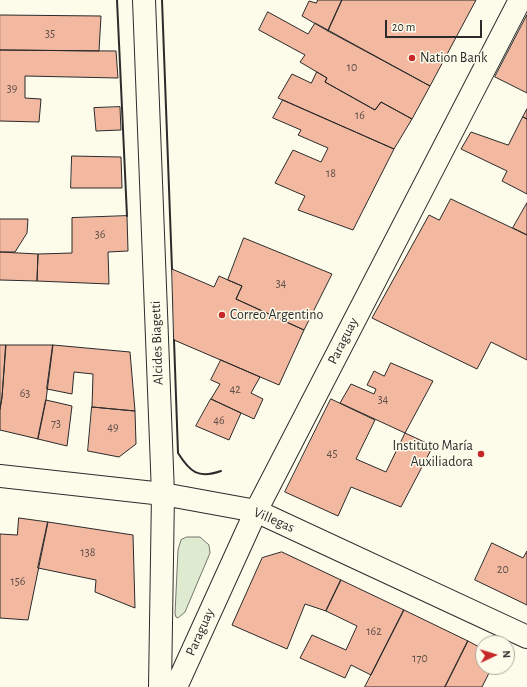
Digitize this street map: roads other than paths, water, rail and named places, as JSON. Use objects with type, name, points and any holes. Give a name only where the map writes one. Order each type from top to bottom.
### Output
[{"type":"street","name":"Alcides Biagetti","points":[[144,0],[163,494],[160,687]]},
{"type":"street","name":"Paraguay","points":[[176,687],[256,511],[520,0]]},
{"type":"street","name":"Villegas","points":[[0,476],[163,494],[256,511],[527,637]]},
{"type":"place","name":"Nation Bank","points":[[412,58]]},
{"type":"place","name":"Correo Argentino","points":[[222,315]]},
{"type":"place","name":"Instituto María Auxiliadora","points":[[481,454]]}]
